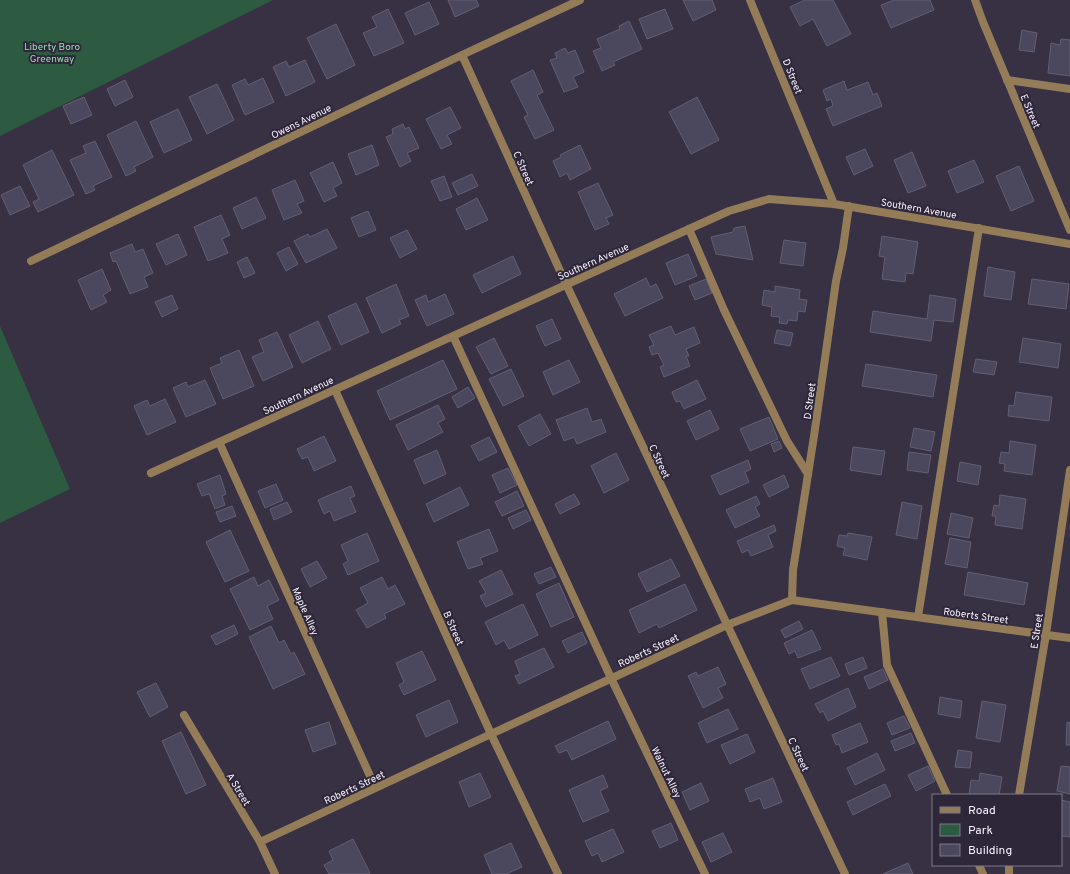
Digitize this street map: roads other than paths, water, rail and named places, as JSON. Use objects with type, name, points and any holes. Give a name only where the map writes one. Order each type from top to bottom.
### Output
[{"type":"street","name":"Owens Avenue","points":[[31,261],[580,0]]},
{"type":"street","name":"D Street","points":[[750,0],[834,204]]},
{"type":"street","name":"E Street","points":[[975,0],[1070,230]]},
{"type":"street","name":"C Street","points":[[462,55],[566,284],[845,874]]},
{"type":"street","points":[[1007,80],[1070,88]]},
{"type":"street","name":"Southern Avenue","points":[[150,473],[729,211],[768,200],[849,206],[1070,244]]},
{"type":"street","name":"D Street","points":[[792,600],[793,570],[836,281],[843,248],[849,206]]},
{"type":"street","points":[[918,617],[979,228]]},
{"type":"street","points":[[689,229],[724,310],[787,441],[808,474]]},
{"type":"street","points":[[453,336],[612,678]]},
{"type":"street","name":"B Street","points":[[335,390],[491,734],[558,874]]},
{"type":"street","name":"Maple Alley","points":[[220,442],[375,788]]},
{"type":"street","name":"E Street","points":[[1019,794],[1046,634],[1070,470]]},
{"type":"street","name":"Roberts Street","points":[[260,842],[727,625],[792,600],[1070,638]]},
{"type":"street","points":[[882,612],[887,664],[947,794]]},
{"type":"street","name":"Walnut Alley","points":[[612,678],[705,874]]},
{"type":"street","name":"A Street","points":[[184,716],[260,842],[275,874]]},
{"type":"park label","name":"Liberty Boro Greenway","points":[[52,52]]}]
